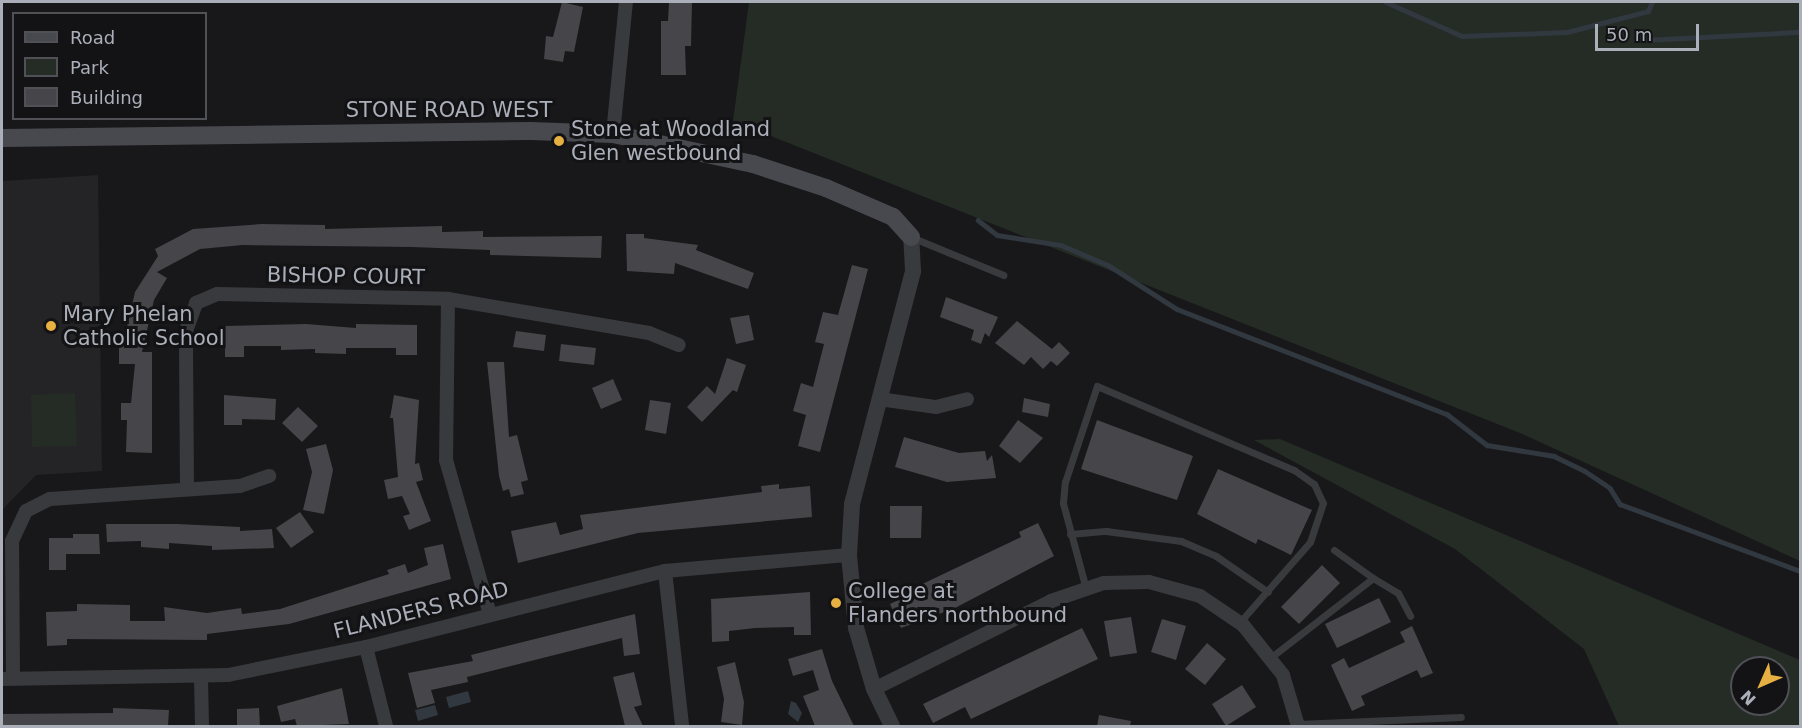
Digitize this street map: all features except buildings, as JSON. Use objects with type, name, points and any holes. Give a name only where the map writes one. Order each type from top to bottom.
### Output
[{"type":"main road","name":"STONE ROAD WEST","points":[[2,138],[531,131],[613,134],[753,164],[816,184],[893,217],[911,237]]},
{"type":"street","points":[[613,134],[626,2]]},
{"type":"street","points":[[892,726],[874,689],[856,628],[849,555],[852,504],[913,271],[911,237]]},
{"type":"street","name":"BISHOP COURT","points":[[187,489],[186,331],[196,303],[217,294],[448,299],[649,333],[679,345]]},
{"type":"street","points":[[448,299],[446,460],[490,614]]},
{"type":"street","points":[[879,399],[936,407],[967,399]]},
{"type":"street","points":[[7,679],[12,541],[26,511],[50,499],[240,486],[269,476]]},
{"type":"street","name":"FLANDERS ROAD","points":[[7,679],[201,678],[253,671],[366,647],[665,571],[849,555]]},
{"type":"street","points":[[665,571],[682,726]]},
{"type":"street","points":[[874,689],[1051,602],[1104,583],[1149,582],[1200,596],[1240,622],[1283,675],[1298,725]]},
{"type":"street","points":[[366,647],[386,726]]},
{"type":"street","points":[[201,678],[202,726]]},
{"type":"lane","points":[[911,237],[1003,275]]},
{"type":"lane","points":[[1086,590],[1063,503],[1065,482],[1097,387],[1294,470],[1314,484],[1323,503],[1319,521],[1298,561],[1240,622]]},
{"type":"lane","points":[[1070,534],[1106,531],[1181,541],[1216,556],[1268,592]]},
{"type":"lane","points":[[1334,550],[1398,593],[1410,616]]},
{"type":"lane","points":[[1270,658],[1373,578]]},
{"type":"lane","points":[[1298,725],[1461,717]]},
{"type":"shaded area","name":"Mary Phelan Catholic School","points":[[98,175],[102,471],[36,475],[2,510],[2,181]]},
{"type":"shaded area","points":[[468,691],[471,702],[449,708],[446,697]]},
{"type":"shaded area","points":[[791,701],[796,703],[802,713],[798,722],[788,714]]},
{"type":"shaded area","points":[[435,705],[438,715],[418,721],[415,710]]},
{"type":"green space","points":[[749,2],[1800,2],[1800,561],[1520,433],[733,121]]},
{"type":"green space","points":[[75,393],[77,446],[32,447],[31,395]]},
{"type":"green space","points":[[1280,439],[1800,660],[1800,726],[1619,726],[1584,649],[1455,549],[1254,440]]},
{"type":"waterway","points":[[1386,2],[1462,36],[1567,32],[1648,11],[1652,2]]},
{"type":"waterway","points":[[1645,40],[1800,32]]},
{"type":"waterway","points":[[978,220],[997,235],[1061,245],[1108,265],[1177,309],[1447,414],[1487,445],[1554,456],[1585,471],[1610,488],[1620,504],[1800,571]]},
{"type":"place","name":"Stone at Woodland Glen westbound","points":[[559,141]]},
{"type":"place","name":"Mary Phelan Catholic School","points":[[51,326]]},
{"type":"place","name":"College at Flanders northbound","points":[[836,603]]}]
